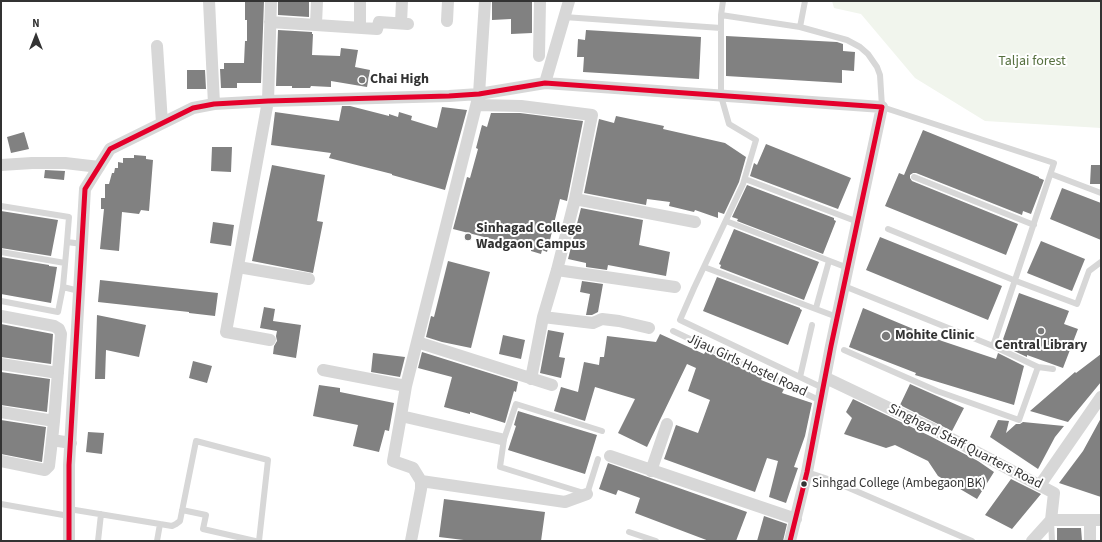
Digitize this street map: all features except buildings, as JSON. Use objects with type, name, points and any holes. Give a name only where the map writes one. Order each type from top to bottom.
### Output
[{"type":"street","points":[[209,1],[214,104]]},
{"type":"street","points":[[270,340],[226,332],[268,101],[271,1]]},
{"type":"street","points":[[316,24],[317,1]]},
{"type":"street","points":[[360,1],[360,27]]},
{"type":"street","points":[[270,22],[377,29],[379,22],[405,24],[402,1]]},
{"type":"street","points":[[447,21],[448,1]]},
{"type":"street","points":[[411,541],[421,489],[421,481],[413,468],[393,461],[406,386],[478,99],[485,1]]},
{"type":"street","points":[[539,56],[540,1]]},
{"type":"street","points":[[545,83],[569,1]]},
{"type":"street","points":[[157,46],[162,123]]},
{"type":"street","points":[[478,99],[545,83],[882,107],[837,317],[822,401],[807,472],[790,541]]},
{"type":"street","points":[[69,541],[71,443],[85,189],[110,149],[193,108],[214,104],[268,101],[449,96],[592,115],[575,199],[557,270],[543,317],[531,379]]},
{"type":"street","points":[[1,165],[65,163],[99,167]]},
{"type":"street","points":[[575,199],[695,222]]},
{"type":"street","points":[[238,266],[309,279]]},
{"type":"street","points":[[557,270],[674,287]]},
{"type":"street","points":[[1,316],[54,326],[61,334],[49,466],[45,470],[1,461]]},
{"type":"street","points":[[543,317],[593,323],[602,319],[619,320],[648,328]]},
{"type":"street","points":[[417,342],[552,385]]},
{"type":"street","points":[[1,364],[58,373]]},
{"type":"street","points":[[323,370],[406,386]]},
{"type":"street","name":"Singhgad Staff Quarters Road","points":[[825,383],[933,429],[1054,493],[1051,520]]},
{"type":"street","points":[[1040,485],[1101,397]]},
{"type":"street","points":[[1,412],[54,421]]},
{"type":"street","points":[[401,416],[503,439]]},
{"type":"street","points":[[651,470],[667,424]]},
{"type":"street","points":[[52,440],[71,443]]},
{"type":"street","points":[[604,457],[651,470],[796,519]]},
{"type":"street","points":[[421,481],[565,502],[587,494]]},
{"type":"street","points":[[1032,541],[1051,520],[1095,520],[1090,541]]},
{"type":"lane","points":[[723,1],[720,15],[721,96],[729,124],[756,140],[745,179],[680,320],[800,377],[825,383]]},
{"type":"lane","points":[[800,27],[805,1]]},
{"type":"lane","points":[[720,15],[800,27],[847,40],[860,47],[868,54],[877,67],[880,75],[882,107],[1054,163],[1016,281],[993,346]]},
{"type":"lane","points":[[564,17],[721,28]]},
{"type":"lane","points":[[1051,174],[1101,193]]},
{"type":"lane","points":[[914,177],[1034,225]]},
{"type":"lane","points":[[745,179],[858,222]]},
{"type":"lane","points":[[1,206],[69,217],[63,287],[58,312],[1,301]]},
{"type":"lane","points":[[726,221],[848,268]]},
{"type":"lane","points":[[888,229],[1077,304],[1089,271],[1101,262]]},
{"type":"lane","points":[[67,242],[82,244]]},
{"type":"lane","points":[[1,252],[65,263]]},
{"type":"lane","points":[[816,308],[829,260]]},
{"type":"lane","points":[[704,267],[837,317]]},
{"type":"lane","points":[[844,286],[993,346],[1038,367],[1053,369]]},
{"type":"lane","points":[[63,287],[79,291]]},
{"type":"lane","points":[[800,377],[812,325]]},
{"type":"lane","name":"Jijau Girls Hostel Road","points":[[673,332],[822,401]]},
{"type":"lane","points":[[844,350],[937,391],[1019,420],[1038,367]]},
{"type":"lane","points":[[602,431],[516,404],[503,439],[500,467],[587,494],[604,457]]},
{"type":"lane","points":[[1,504],[69,513],[101,514],[172,526],[180,521],[196,441],[268,460],[259,541]]},
{"type":"lane","points":[[807,472],[828,479],[972,541]]},
{"type":"lane","points":[[182,510],[206,515],[203,529],[255,541]]},
{"type":"lane","points":[[98,541],[101,514]]},
{"type":"lane","points":[[1051,520],[1052,541]]},
{"type":"lane","points":[[157,541],[160,524]]},
{"type":"lane","points":[[629,532],[656,541]]},
{"type":"green space","name":"Taljai forest","points":[[832,1],[1101,1],[1101,128],[985,121],[915,78],[861,14],[834,8]]},
{"type":"transit line","points":[[69,541],[69,465],[85,189],[110,149],[193,108],[214,104],[449,96],[479,94],[545,83],[882,107],[831,346],[807,472],[790,541]]},
{"type":"place","name":"Chai High","points":[[362,80]]},
{"type":"place","name":"Sinhagad College Wadgaon Campus","points":[[468,237]]},
{"type":"place","name":"Central Library","points":[[1041,331]]},
{"type":"place","name":"Mohite Clinic","points":[[886,336]]},
{"type":"place","name":"Sinhgad College (Ambegaon BK)","points":[[804,484]]}]
